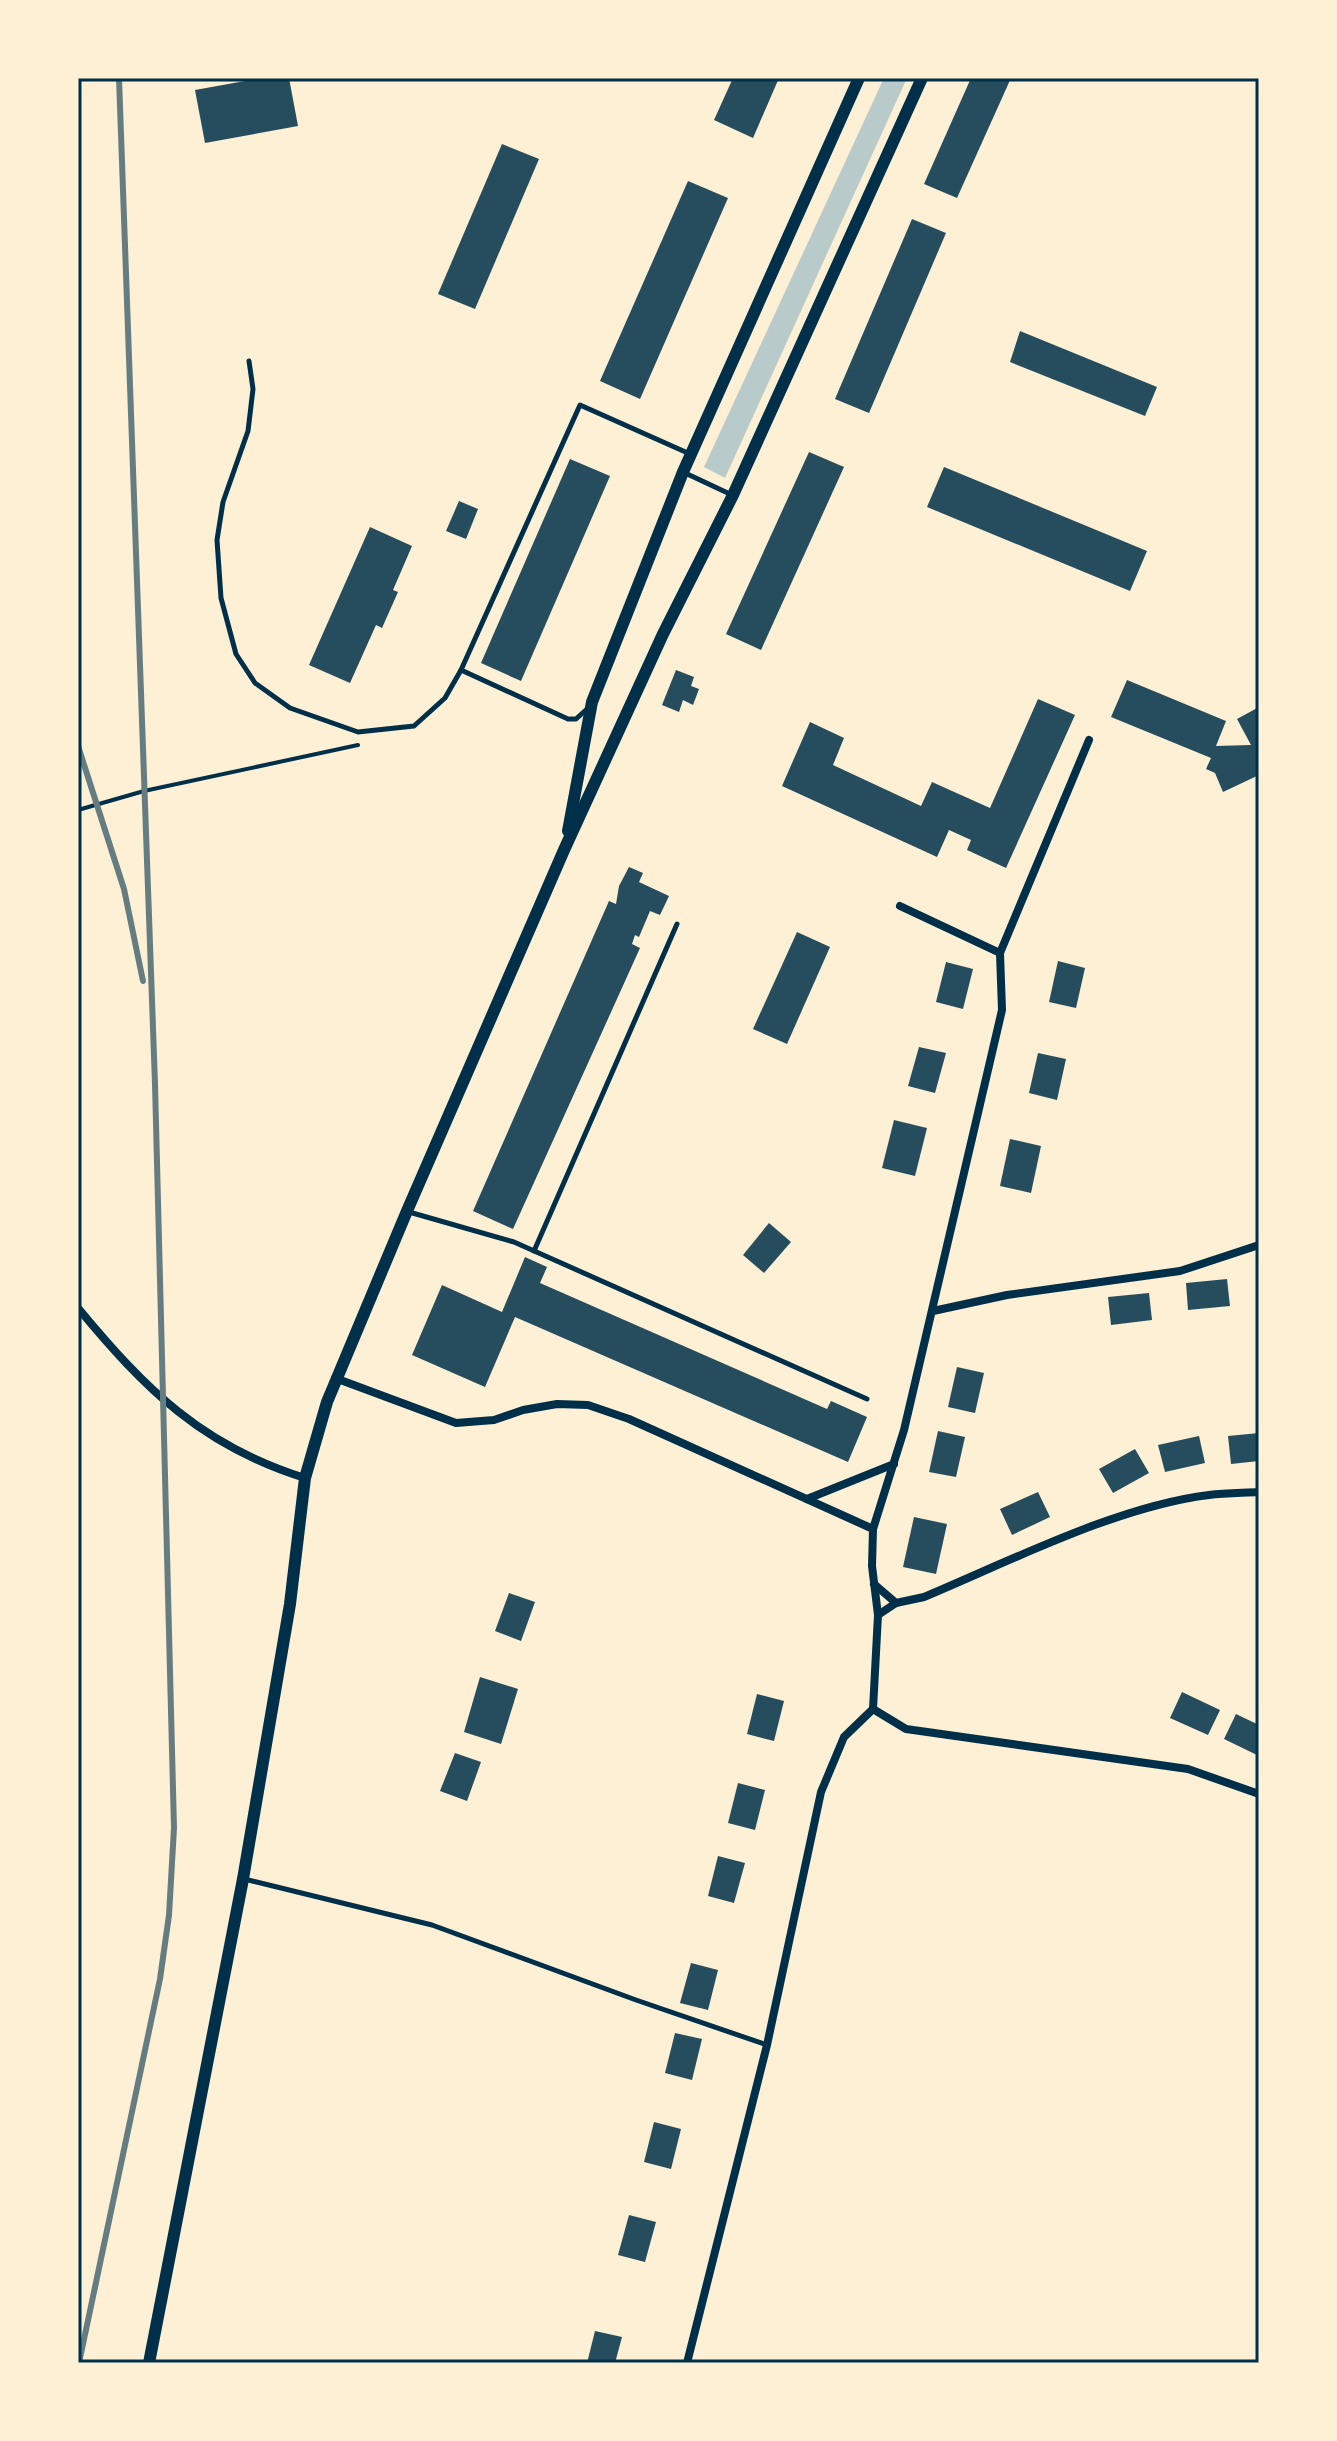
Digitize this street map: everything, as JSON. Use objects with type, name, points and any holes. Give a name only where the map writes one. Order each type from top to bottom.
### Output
[{"type":"street","points":[[564,850],[592,702],[683,472],[859,78]]},
{"type":"street","points":[[149,2363],[243,1879],[290,1604],[305,1478],[335,1378],[564,850],[663,634],[733,495],[922,78]]},
{"type":"street","points":[[687,2363],[767,2045],[821,1792],[844,1737],[873,1709],[878,1615],[872,1566],[873,1529],[894,1464],[933,1311],[1002,1010],[1000,953],[1089,740]]},
{"type":"street","points":[[900,906],[1000,953]]},
{"type":"street","points":[[933,1311],[1007,1295],[1180,1271],[1259,1245]]},
{"type":"street","points":[[78,1308],[135,1373],[185,1419],[253,1460],[305,1478]]},
{"type":"street","points":[[335,1378],[456,1423],[494,1420],[523,1410],[557,1404],[588,1405],[629,1419],[873,1529]]},
{"type":"street","points":[[807,1499],[894,1464]]},
{"type":"street","points":[[878,1615],[896,1603],[924,1597],[1100,1524],[1162,1504],[1209,1495],[1259,1492]]},
{"type":"street","points":[[874,1584],[896,1603]]},
{"type":"street","points":[[873,1709],[906,1729],[1188,1769],[1259,1794]]},
{"type":"lane","points":[[249,361],[253,389],[248,431],[223,502],[217,540],[221,598],[236,654],[255,683],[290,708],[358,732],[414,726],[445,698],[461,670],[580,405],[691,454]]},
{"type":"lane","points":[[683,472],[733,495]]},
{"type":"lane","points":[[461,670],[568,719],[584,715],[592,702]]},
{"type":"lane","points":[[534,1251],[677,924]]},
{"type":"lane","points":[[407,1211],[514,1242],[867,1399]]},
{"type":"lane","points":[[243,1879],[432,1925],[767,2045]]},
{"type":"path","points":[[78,810],[144,791],[364,743]]},
{"type":"shaded area","points":[[884,78],[907,78],[725,478],[704,467]]},
{"type":"building","points":[[262,78],[289,78],[298,126],[205,143],[195,90]]},
{"type":"building","points":[[733,78],[779,78],[753,138],[714,120]]},
{"type":"building","points":[[971,78],[1011,78],[957,198],[924,184]]},
{"type":"building","points":[[502,144],[539,159],[475,309],[438,294]]},
{"type":"building","points":[[688,181],[728,198],[640,399],[600,381]]},
{"type":"building","points":[[912,219],[946,233],[869,413],[835,399]]},
{"type":"building","points":[[1020,331],[1157,387],[1145,416],[1010,362]]},
{"type":"building","points":[[809,452],[844,467],[761,650],[726,634]]},
{"type":"building","points":[[570,459],[610,476],[521,681],[481,663]]},
{"type":"building","points":[[944,467],[1147,551],[1130,591],[927,507]]},
{"type":"building","points":[[459,501],[478,509],[466,539],[446,531]]},
{"type":"building","points":[[370,527],[412,546],[393,590],[398,592],[382,628],[376,625],[350,683],[309,665]]},
{"type":"building","points":[[676,670],[694,677],[691,686],[699,689],[693,705],[683,700],[679,712],[662,705]]},
{"type":"building","points":[[1127,680],[1226,721],[1216,746],[1251,745],[1237,719],[1259,707],[1259,753],[1256,755],[1259,775],[1223,792],[1215,773],[1206,769],[1211,758],[1111,717]]},
{"type":"building","points":[[1038,699],[1075,715],[1006,868],[967,850],[971,840],[949,830],[937,857],[782,786],[810,722],[844,738],[833,765],[921,806],[932,782],[990,808]]},
{"type":"building","points":[[629,867],[643,873],[639,882],[669,896],[660,915],[650,911],[639,937],[635,935],[632,944],[640,948],[513,1229],[473,1211],[609,901],[616,904],[619,886]]},
{"type":"building","points":[[797,932],[830,947],[787,1044],[753,1029]]},
{"type":"building","points":[[1058,961],[1085,968],[1076,1008],[1049,1002]]},
{"type":"building","points":[[946,962],[973,969],[963,1009],[936,1002]]},
{"type":"building","points":[[919,1047],[946,1053],[935,1093],[908,1086]]},
{"type":"building","points":[[1038,1053],[1066,1059],[1057,1100],[1029,1093]]},
{"type":"building","points":[[894,1120],[927,1128],[915,1176],[882,1168]]},
{"type":"building","points":[[1010,1139],[1041,1146],[1031,1193],[1000,1186]]},
{"type":"building","points":[[769,1223],[791,1242],[764,1273],[743,1255]]},
{"type":"building","points":[[525,1257],[547,1267],[540,1283],[827,1409],[831,1401],[867,1417],[848,1462],[515,1317],[485,1387],[412,1355],[442,1285],[502,1312]]},
{"type":"building","points":[[1227,1279],[1230,1306],[1188,1310],[1186,1283]]},
{"type":"building","points":[[1149,1293],[1152,1320],[1111,1325],[1108,1297]]},
{"type":"building","points":[[957,1367],[984,1373],[975,1413],[948,1407]]},
{"type":"building","points":[[938,1431],[965,1437],[956,1477],[929,1472]]},
{"type":"building","points":[[1259,1433],[1259,1461],[1231,1464],[1228,1436]]},
{"type":"building","points":[[1199,1436],[1205,1463],[1165,1472],[1158,1445]]},
{"type":"building","points":[[1135,1449],[1149,1473],[1113,1493],[1099,1469]]},
{"type":"building","points":[[1038,1492],[1050,1517],[1012,1535],[1000,1509]]},
{"type":"building","points":[[914,1517],[947,1524],[936,1574],[903,1567]]},
{"type":"building","points":[[509,1593],[535,1602],[521,1641],[495,1631]]},
{"type":"building","points":[[480,1677],[518,1689],[501,1744],[464,1732]]},
{"type":"building","points":[[1182,1692],[1220,1710],[1208,1735],[1170,1718]]},
{"type":"building","points":[[757,1694],[784,1701],[774,1741],[747,1734]]},
{"type":"building","points":[[1236,1714],[1259,1725],[1259,1756],[1224,1739]]},
{"type":"building","points":[[455,1753],[481,1762],[467,1801],[440,1791]]},
{"type":"building","points":[[738,1783],[765,1790],[755,1830],[728,1823]]},
{"type":"building","points":[[718,1856],[745,1863],[734,1903],[708,1896]]},
{"type":"building","points":[[691,1963],[718,1970],[708,2010],[680,2003]]},
{"type":"building","points":[[675,2033],[702,2039],[692,2080],[665,2073]]},
{"type":"building","points":[[654,2122],[681,2129],[671,2169],[644,2162]]},
{"type":"building","points":[[629,2215],[656,2222],[645,2262],[618,2255]]},
{"type":"building","points":[[595,2331],[622,2337],[615,2363],[587,2363]]},
{"type":"railway","points":[[79,2363],[160,1979],[169,1915],[174,1828],[155,1084],[119,78]]},
{"type":"railway","points":[[78,746],[124,889],[143,981]]}]
